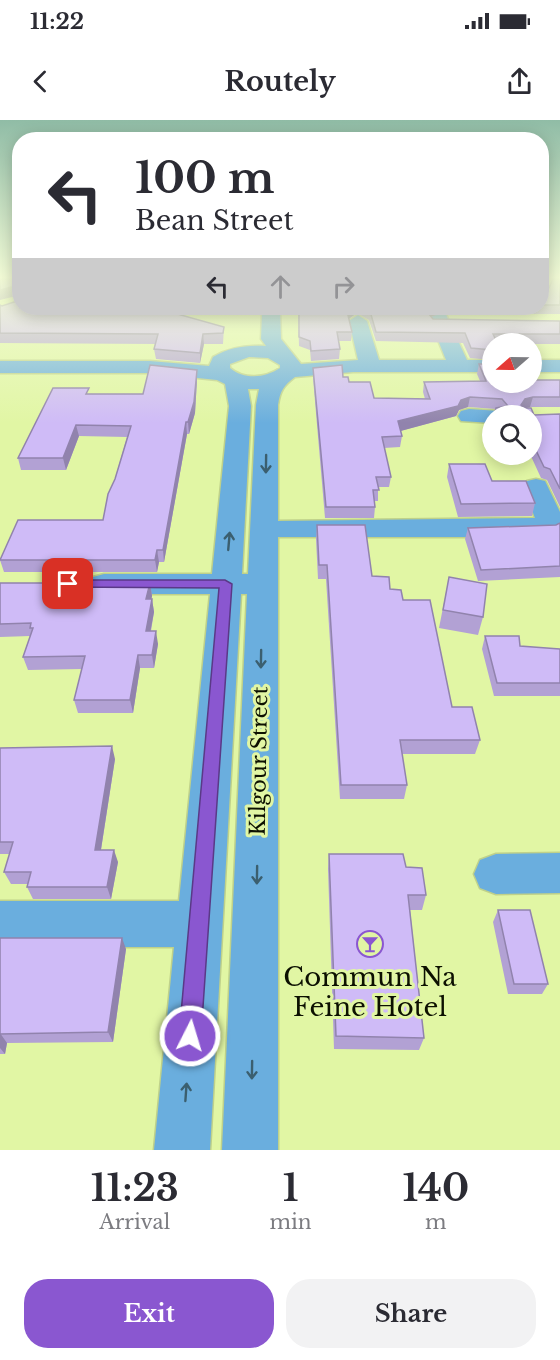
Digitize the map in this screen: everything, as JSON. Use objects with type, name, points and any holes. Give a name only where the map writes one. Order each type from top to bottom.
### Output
[{"type":"street","name":"Kilgour Street","points":[[244,327],[242,345],[230,366],[240,406],[250,1150]]},
{"type":"street","points":[[271,327],[271,339],[286,366]]},
{"type":"street","points":[[358,327],[361,366]]},
{"type":"street","points":[[442,327],[459,366]]},
{"type":"street","points":[[0,367],[230,366],[262,350],[286,366]]},
{"type":"street","points":[[230,366],[259,382],[286,366],[482,366]]},
{"type":"street","name":"Kilgour Street","points":[[182,1150],[199,924],[244,584],[265,529],[268,398],[270,389],[286,366]]},
{"type":"street","points":[[542,366],[560,366]]},
{"type":"street","points":[[265,529],[483,529],[552,526],[536,487]]},
{"type":"street","points":[[80,584],[244,584]]},
{"type":"street","points":[[495,874],[560,873]]},
{"type":"street","points":[[0,924],[199,924]]},
{"type":"building","points":[[0,327],[224,327],[223,333],[203,334],[200,353],[154,349],[158,334],[0,333]]},
{"type":"building","points":[[299,327],[351,327],[352,332],[337,332],[340,349],[311,351],[310,341],[299,337]]},
{"type":"building","points":[[375,327],[560,327],[560,334],[482,333],[482,349],[471,348],[465,333],[376,332]]},
{"type":"building","points":[[150,365],[197,370],[194,402],[188,422],[186,422],[163,550],[157,550],[155,560],[0,560],[18,520],[103,520],[108,494],[115,479],[131,426],[76,425],[63,458],[18,458],[53,388],[89,388],[86,394],[143,394]]},
{"type":"building","points":[[342,365],[343,377],[348,377],[349,382],[370,382],[374,398],[430,399],[424,382],[482,381],[482,393],[542,393],[542,380],[560,380],[560,397],[533,397],[525,399],[521,405],[507,405],[502,399],[470,397],[461,400],[458,406],[398,421],[402,436],[382,437],[391,477],[376,477],[379,490],[373,490],[375,507],[326,507],[313,368]]},
{"type":"building","points":[[560,414],[560,489],[550,469],[544,467],[542,463],[542,415]]},
{"type":"building","points":[[449,464],[485,465],[492,481],[526,481],[535,503],[461,504]]},
{"type":"building","points":[[560,523],[560,566],[481,570],[468,528],[556,525]]},
{"type":"building","points":[[317,525],[365,525],[372,576],[389,577],[390,589],[401,590],[403,600],[430,600],[452,707],[472,707],[480,740],[400,740],[407,785],[341,785],[327,565],[319,565]]},
{"type":"building","points":[[449,577],[487,584],[483,617],[443,610]]},
{"type":"building","points":[[0,583],[150,583],[146,599],[152,599],[146,631],[156,631],[152,655],[138,655],[130,700],[74,700],[85,656],[23,657],[33,628],[30,628],[31,623],[0,624]]},
{"type":"building","points":[[485,636],[519,636],[520,646],[560,649],[560,683],[497,683]]},
{"type":"building","points":[[112,746],[95,850],[114,850],[107,887],[27,887],[31,872],[4,872],[13,842],[0,842],[0,748]]},
{"type":"building","points":[[329,854],[403,854],[406,867],[422,868],[426,895],[408,895],[424,1038],[336,1036]]},
{"type":"building","points":[[498,910],[530,910],[548,984],[514,984]]},
{"type":"building","points":[[0,938],[122,938],[108,1032],[0,1034]]},
{"type":"place","name":"Commun Na Feine Hotel","points":[[370,944]]},
{"type":"route","points":[[68,584],[225,584],[190,1036]]}]
